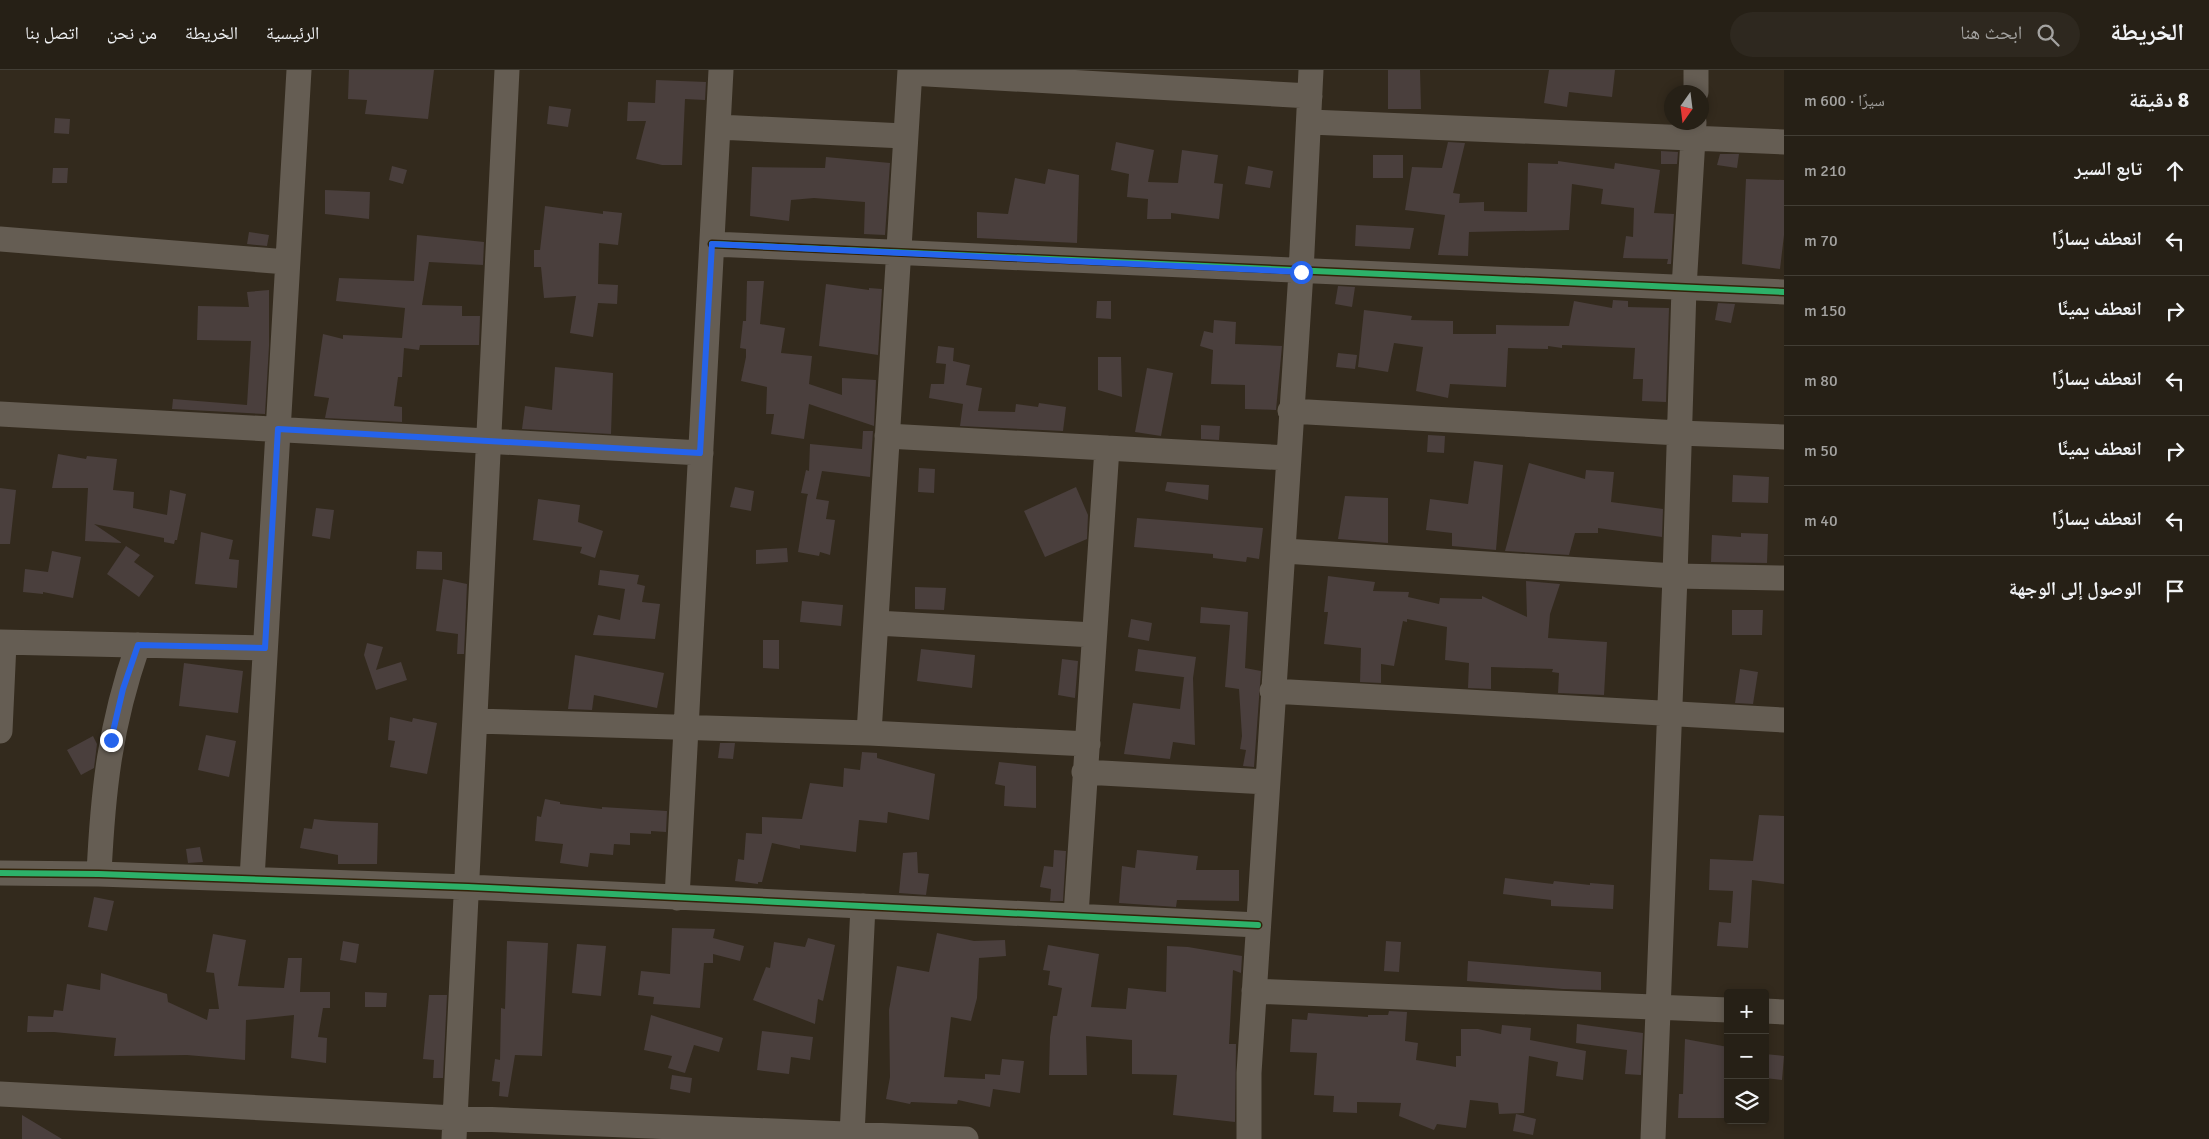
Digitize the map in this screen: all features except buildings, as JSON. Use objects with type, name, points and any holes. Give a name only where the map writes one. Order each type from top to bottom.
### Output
[{"type":"street","points":[[252,879],[299,70]]},
{"type":"street","points":[[454,1129],[468,887],[507,70]]},
{"type":"street","points":[[677,898],[721,70]]},
{"type":"street","points":[[1249,1139],[1249,1073],[1272,691],[1284,551],[1290,411],[1310,122],[1311,70]]},
{"type":"street","points":[[1696,70],[1696,85]]},
{"type":"street","points":[[869,733],[904,136],[910,71],[1120,77],[1310,96]]},
{"type":"street","points":[[1310,122],[1694,131],[1784,142]]},
{"type":"street","points":[[718,127],[904,136]]},
{"type":"street","points":[[1652,1139],[1659,1008],[1684,288],[1694,131]]},
{"type":"street","points":[[0,239],[287,262]]},
{"type":"street","points":[[712,244],[1301,272],[1784,292]]},
{"type":"street","points":[[1290,411],[1784,437]]},
{"type":"street","points":[[0,414],[700,453]]},
{"type":"street","points":[[887,436],[1288,458]]},
{"type":"street","points":[[1076,915],[1107,448]]},
{"type":"street","points":[[1284,551],[1675,576],[1784,578]]},
{"type":"street","points":[[876,623],[1094,635]]},
{"type":"street","points":[[0,731],[2,642],[265,648]]},
{"type":"street","points":[[99,874],[102,807],[107,764],[123,689],[138,645]]},
{"type":"street","points":[[1272,691],[1670,712],[1784,720]]},
{"type":"street","points":[[475,721],[685,729],[869,733],[1088,744]]},
{"type":"street","points":[[1084,772],[1266,782]]},
{"type":"street","points":[[0,873],[99,874],[468,887],[1258,925]]},
{"type":"street","points":[[852,1135],[863,906]]},
{"type":"street","points":[[1254,990],[1724,1010]]},
{"type":"street","points":[[1769,1011],[1784,1012]]},
{"type":"street","points":[[0,1094],[454,1129],[852,1135],[966,1139]]},
{"type":"cycle path","points":[[712,244],[1784,292]]},
{"type":"cycle path","points":[[0,873],[99,874],[468,887],[1258,925]]},
{"type":"route","points":[[111,740],[123,689],[138,645],[265,648],[278,429],[700,453],[712,244],[1301,272]]}]
